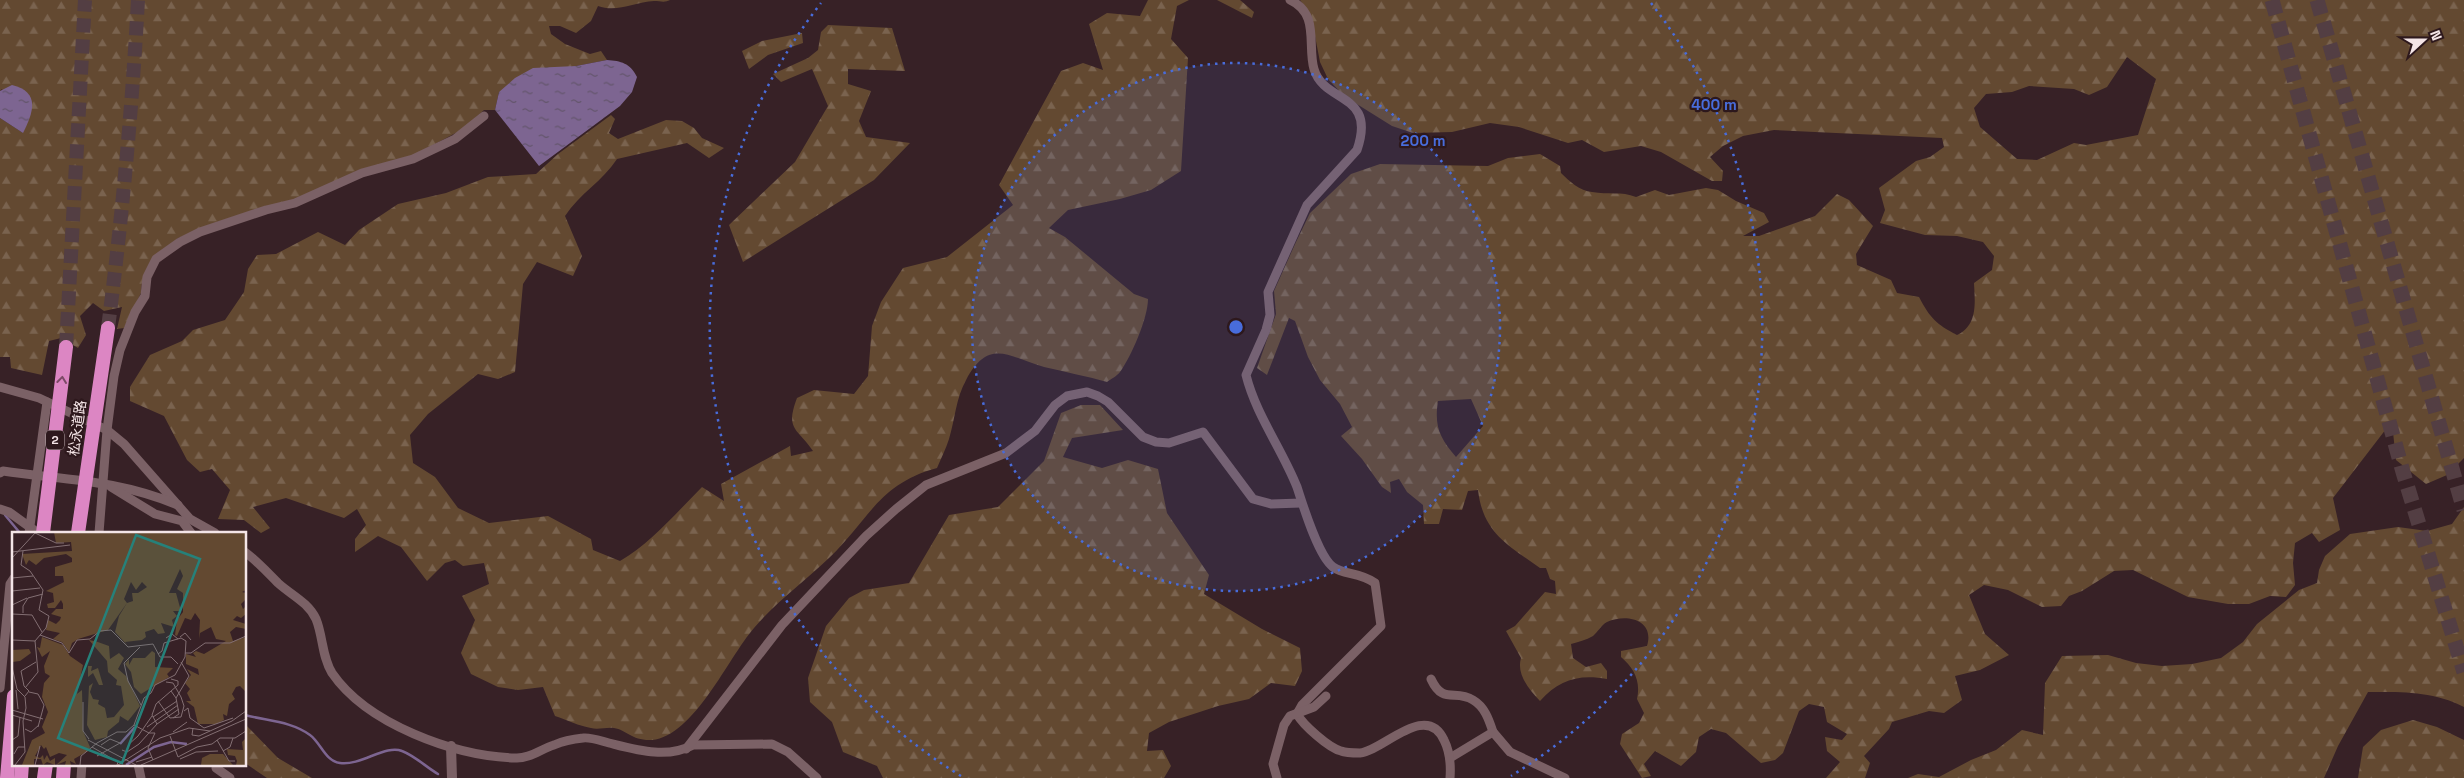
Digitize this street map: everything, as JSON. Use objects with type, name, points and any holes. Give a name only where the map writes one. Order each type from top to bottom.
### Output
[{"type":"highway","name":"松永道路","points":[[78,532],[108,328]]},
{"type":"highway","name":"松永道路","points":[[43,532],[66,346]]},
{"type":"highway","points":[[85,532],[91,444]]},
{"type":"highway","points":[[7,778],[12,716]]},
{"type":"street","points":[[1290,0],[1303,10],[1308,21],[1312,35],[1313,68],[1319,80],[1356,109],[1361,122],[1360,141],[1357,150],[1307,205],[1268,292],[1270,315],[1266,330],[1246,375],[1273,441],[1296,487],[1325,558],[1334,568],[1365,576],[1375,584],[1381,626],[1302,705],[1297,714]]},
{"type":"street","points":[[99,532],[107,430],[120,350],[135,312],[145,296],[148,277],[156,259],[180,242],[200,232],[266,210],[295,203],[362,173],[412,159],[455,139],[484,116]]},
{"type":"street","points":[[0,386],[47,402],[107,430],[124,444],[190,519],[213,532]]},
{"type":"street","points":[[686,749],[782,625],[866,536],[926,485],[1006,453],[1034,432],[1055,405],[1067,396],[1086,392],[1098,396],[1108,402],[1143,437],[1156,442],[1168,443],[1203,432],[1253,499],[1261,503],[1271,504],[1301,503]]},
{"type":"street","points":[[29,530],[47,402]]},
{"type":"street","points":[[0,473],[3,471],[103,482],[155,496],[178,505]]},
{"type":"street","points":[[103,482],[155,514],[182,520],[190,532]]},
{"type":"street","points":[[0,509],[9,512],[29,530]]},
{"type":"street","points":[[246,553],[261,564],[279,584],[307,606],[315,618],[324,642],[326,662],[346,691],[371,712],[393,725],[450,746],[517,758],[553,745],[586,738],[662,754],[686,749],[693,745],[772,744],[788,752],[818,778]]},
{"type":"street","points":[[0,688],[10,584],[12,581]]},
{"type":"street","points":[[1431,678],[1435,687],[1444,694],[1472,698],[1481,706],[1493,732],[1510,752],[1565,778]]},
{"type":"street","points":[[1277,778],[1273,764],[1275,751],[1284,725],[1290,716],[1314,707],[1326,696]]},
{"type":"street","points":[[1297,714],[1302,722],[1330,746],[1340,751],[1362,753],[1374,749],[1396,733],[1419,726],[1427,727],[1440,733],[1450,758],[1450,778]]},
{"type":"street","points":[[1450,758],[1493,732]]},
{"type":"street","points":[[450,746],[452,778]]},
{"type":"street","points":[[0,766],[20,778]]},
{"type":"street","points":[[216,768],[230,778]]},
{"type":"green space","points":[[0,0],[670,0],[647,2],[619,8],[598,6],[591,21],[576,33],[560,26],[549,26],[551,34],[565,44],[590,54],[601,51],[607,60],[576,66],[499,92],[495,110],[484,110],[463,129],[411,157],[303,198],[178,238],[151,263],[142,282],[141,293],[124,328],[117,329],[122,307],[104,311],[93,303],[80,316],[86,335],[78,348],[61,338],[49,341],[42,375],[11,368],[10,357],[0,357],[0,118],[23,133],[2,89],[0,91]]},
{"type":"green space","points":[[1148,0],[1189,0],[1177,6],[1171,39],[1188,58],[1181,171],[1151,190],[1068,210],[1049,228],[1065,237],[1134,294],[1148,299],[1145,316],[1134,347],[1119,373],[1107,382],[1044,367],[1010,355],[992,354],[983,358],[966,380],[963,387],[949,439],[937,468],[901,483],[887,493],[843,544],[763,618],[744,641],[696,711],[682,725],[667,735],[652,740],[645,740],[614,728],[594,729],[582,726],[555,716],[543,687],[518,690],[498,687],[471,674],[461,653],[475,620],[462,596],[489,584],[484,563],[463,566],[455,560],[445,563],[427,581],[401,547],[378,536],[355,552],[355,539],[366,525],[357,509],[344,518],[286,498],[253,507],[270,528],[261,533],[244,520],[218,519],[230,490],[212,469],[200,472],[187,460],[164,416],[130,401],[130,387],[150,355],[182,341],[193,330],[225,320],[244,292],[248,269],[257,255],[276,254],[318,232],[345,245],[359,230],[398,204],[446,193],[488,177],[536,174],[558,154],[611,115],[615,119],[609,133],[618,139],[666,120],[682,121],[694,128],[702,138],[724,148],[709,158],[687,143],[617,159],[565,216],[582,256],[573,276],[537,262],[523,284],[515,372],[498,379],[478,374],[428,414],[410,435],[413,463],[435,477],[458,508],[489,523],[548,516],[591,539],[593,550],[620,561],[653,537],[702,487],[724,501],[721,484],[790,446],[791,456],[813,451],[798,433],[793,423],[792,417],[797,398],[814,390],[854,394],[868,376],[872,326],[881,302],[903,268],[947,257],[1013,205],[999,185],[1061,71],[1083,63],[1103,70],[1089,24],[1107,13],[1140,16]]},
{"type":"green space","points":[[1217,0],[1240,0],[1254,12],[1252,18]]},
{"type":"green space","points":[[1300,0],[2464,0],[2464,458],[2447,475],[2426,484],[2396,460],[2393,432],[2386,429],[2333,498],[2340,530],[2319,542],[2312,533],[2295,543],[2293,563],[2295,585],[2286,597],[2270,596],[2249,604],[2228,604],[2188,597],[2133,570],[2114,571],[2082,591],[2069,596],[2061,606],[2042,607],[2008,590],[1984,585],[1969,595],[1985,634],[2009,655],[1980,670],[1955,676],[1962,700],[1944,713],[1929,711],[1892,722],[1889,729],[1864,756],[1870,763],[1865,778],[1826,778],[1840,762],[1827,751],[1825,737],[1842,740],[1847,734],[1827,722],[1824,707],[1809,704],[1799,711],[1783,753],[1775,760],[1761,763],[1726,733],[1711,729],[1699,737],[1696,752],[1681,766],[1655,751],[1644,764],[1651,776],[1642,778],[1620,744],[1622,734],[1639,723],[1644,713],[1637,699],[1638,686],[1633,670],[1621,657],[1621,651],[1647,646],[1647,630],[1643,625],[1631,619],[1615,619],[1605,623],[1593,636],[1571,644],[1573,658],[1586,667],[1601,663],[1607,671],[1607,679],[1587,677],[1570,680],[1554,688],[1540,701],[1522,676],[1520,670],[1521,658],[1506,631],[1515,626],[1545,592],[1556,594],[1555,581],[1550,579],[1546,568],[1540,568],[1508,545],[1491,528],[1485,517],[1478,490],[1468,491],[1462,510],[1443,509],[1439,524],[1424,524],[1423,505],[1407,492],[1399,479],[1390,482],[1391,493],[1382,487],[1362,459],[1341,436],[1352,427],[1340,404],[1320,380],[1308,357],[1295,321],[1289,318],[1267,375],[1257,368],[1276,314],[1274,291],[1310,213],[1351,174],[1380,164],[1488,166],[1508,158],[1540,154],[1560,166],[1561,173],[1571,182],[1579,188],[1588,191],[1625,194],[1636,197],[1655,190],[1669,195],[1706,188],[1718,190],[1736,201],[1764,213],[1769,222],[1743,236],[1759,236],[1815,216],[1837,194],[1849,200],[1873,226],[1856,254],[1857,265],[1891,280],[1897,293],[1919,297],[1934,320],[1957,335],[1964,331],[1972,319],[1975,306],[1974,283],[1992,270],[1994,256],[1983,242],[1957,236],[1925,235],[1880,223],[1885,210],[1879,188],[1916,161],[1930,157],[1944,147],[1942,138],[1774,130],[1743,136],[1723,146],[1710,157],[1723,171],[1722,181],[1712,181],[1661,152],[1641,146],[1604,152],[1582,140],[1568,143],[1519,127],[1490,123],[1452,132],[1413,133],[1392,126],[1344,96],[1328,79],[1320,62],[1311,15]],"holes":[[[2127,57],[2156,79],[2138,135],[2086,145],[2074,143],[2037,160],[2017,159],[1980,127],[1974,108],[1986,94],[2012,92],[2029,86],[2074,89],[2089,95],[2107,87]],[[1471,399],[1483,426],[1456,457],[1442,438],[1440,432],[1437,418],[1438,401]]]},
{"type":"green space","points":[[828,25],[892,28],[905,71],[848,69],[848,84],[871,91],[859,121],[866,137],[910,143],[874,180],[743,262],[729,225],[795,162],[828,106],[812,69],[781,82],[773,74],[808,58],[818,50],[821,32]]},
{"type":"green space","points":[[802,33],[803,43],[768,55],[749,69],[742,51],[762,41]]},
{"type":"green space","points":[[1081,405],[1100,405],[1123,430],[1072,438],[1063,457],[1102,468],[1128,460],[1158,469],[1167,513],[1209,575],[1204,594],[1262,629],[1300,648],[1302,671],[1295,686],[1271,683],[1249,699],[1218,706],[1169,722],[1149,733],[1147,751],[1163,750],[1171,766],[1164,778],[883,778],[877,766],[843,752],[832,722],[810,702],[808,678],[826,626],[849,598],[864,590],[909,583],[949,515],[998,507],[1044,461],[1061,413]]},
{"type":"green space","points":[[2464,507],[2464,707],[2429,695],[2368,692],[2338,746],[2324,778],[1908,778],[1918,774],[1939,777],[1971,760],[1996,750],[2022,730],[2043,735],[2045,683],[2062,656],[2108,655],[2136,663],[2162,666],[2192,664],[2221,658],[2243,642],[2257,624],[2299,590],[2317,583],[2319,570],[2325,556],[2350,534],[2398,527],[2427,531],[2452,524]]},
{"type":"green space","points":[[2413,720],[2437,727],[2464,740],[2464,778],[2358,778],[2363,747],[2381,730]]},
{"type":"green space","points":[[246,725],[278,758],[312,778],[267,778],[246,764]]},
{"type":"water","points":[[607,60],[625,64],[634,72],[637,77],[632,92],[620,106],[539,166],[495,110],[499,92],[515,78],[533,68],[576,66]]},
{"type":"water","points":[[12,85],[21,88],[31,98],[32,111],[23,133],[0,118],[0,91]]},
{"type":"waterway","points":[[5,515],[19,532]]},
{"type":"waterway","points":[[246,715],[287,724],[303,730],[314,738],[335,762],[348,763],[389,750],[396,750],[411,756],[438,774]]},
{"type":"tunnel","points":[[66,347],[85,0]]},
{"type":"tunnel","points":[[108,328],[126,164],[138,0]]},
{"type":"tunnel","points":[[2272,0],[2403,472],[2464,672]]},
{"type":"tunnel","points":[[2317,0],[2464,510]]}]
